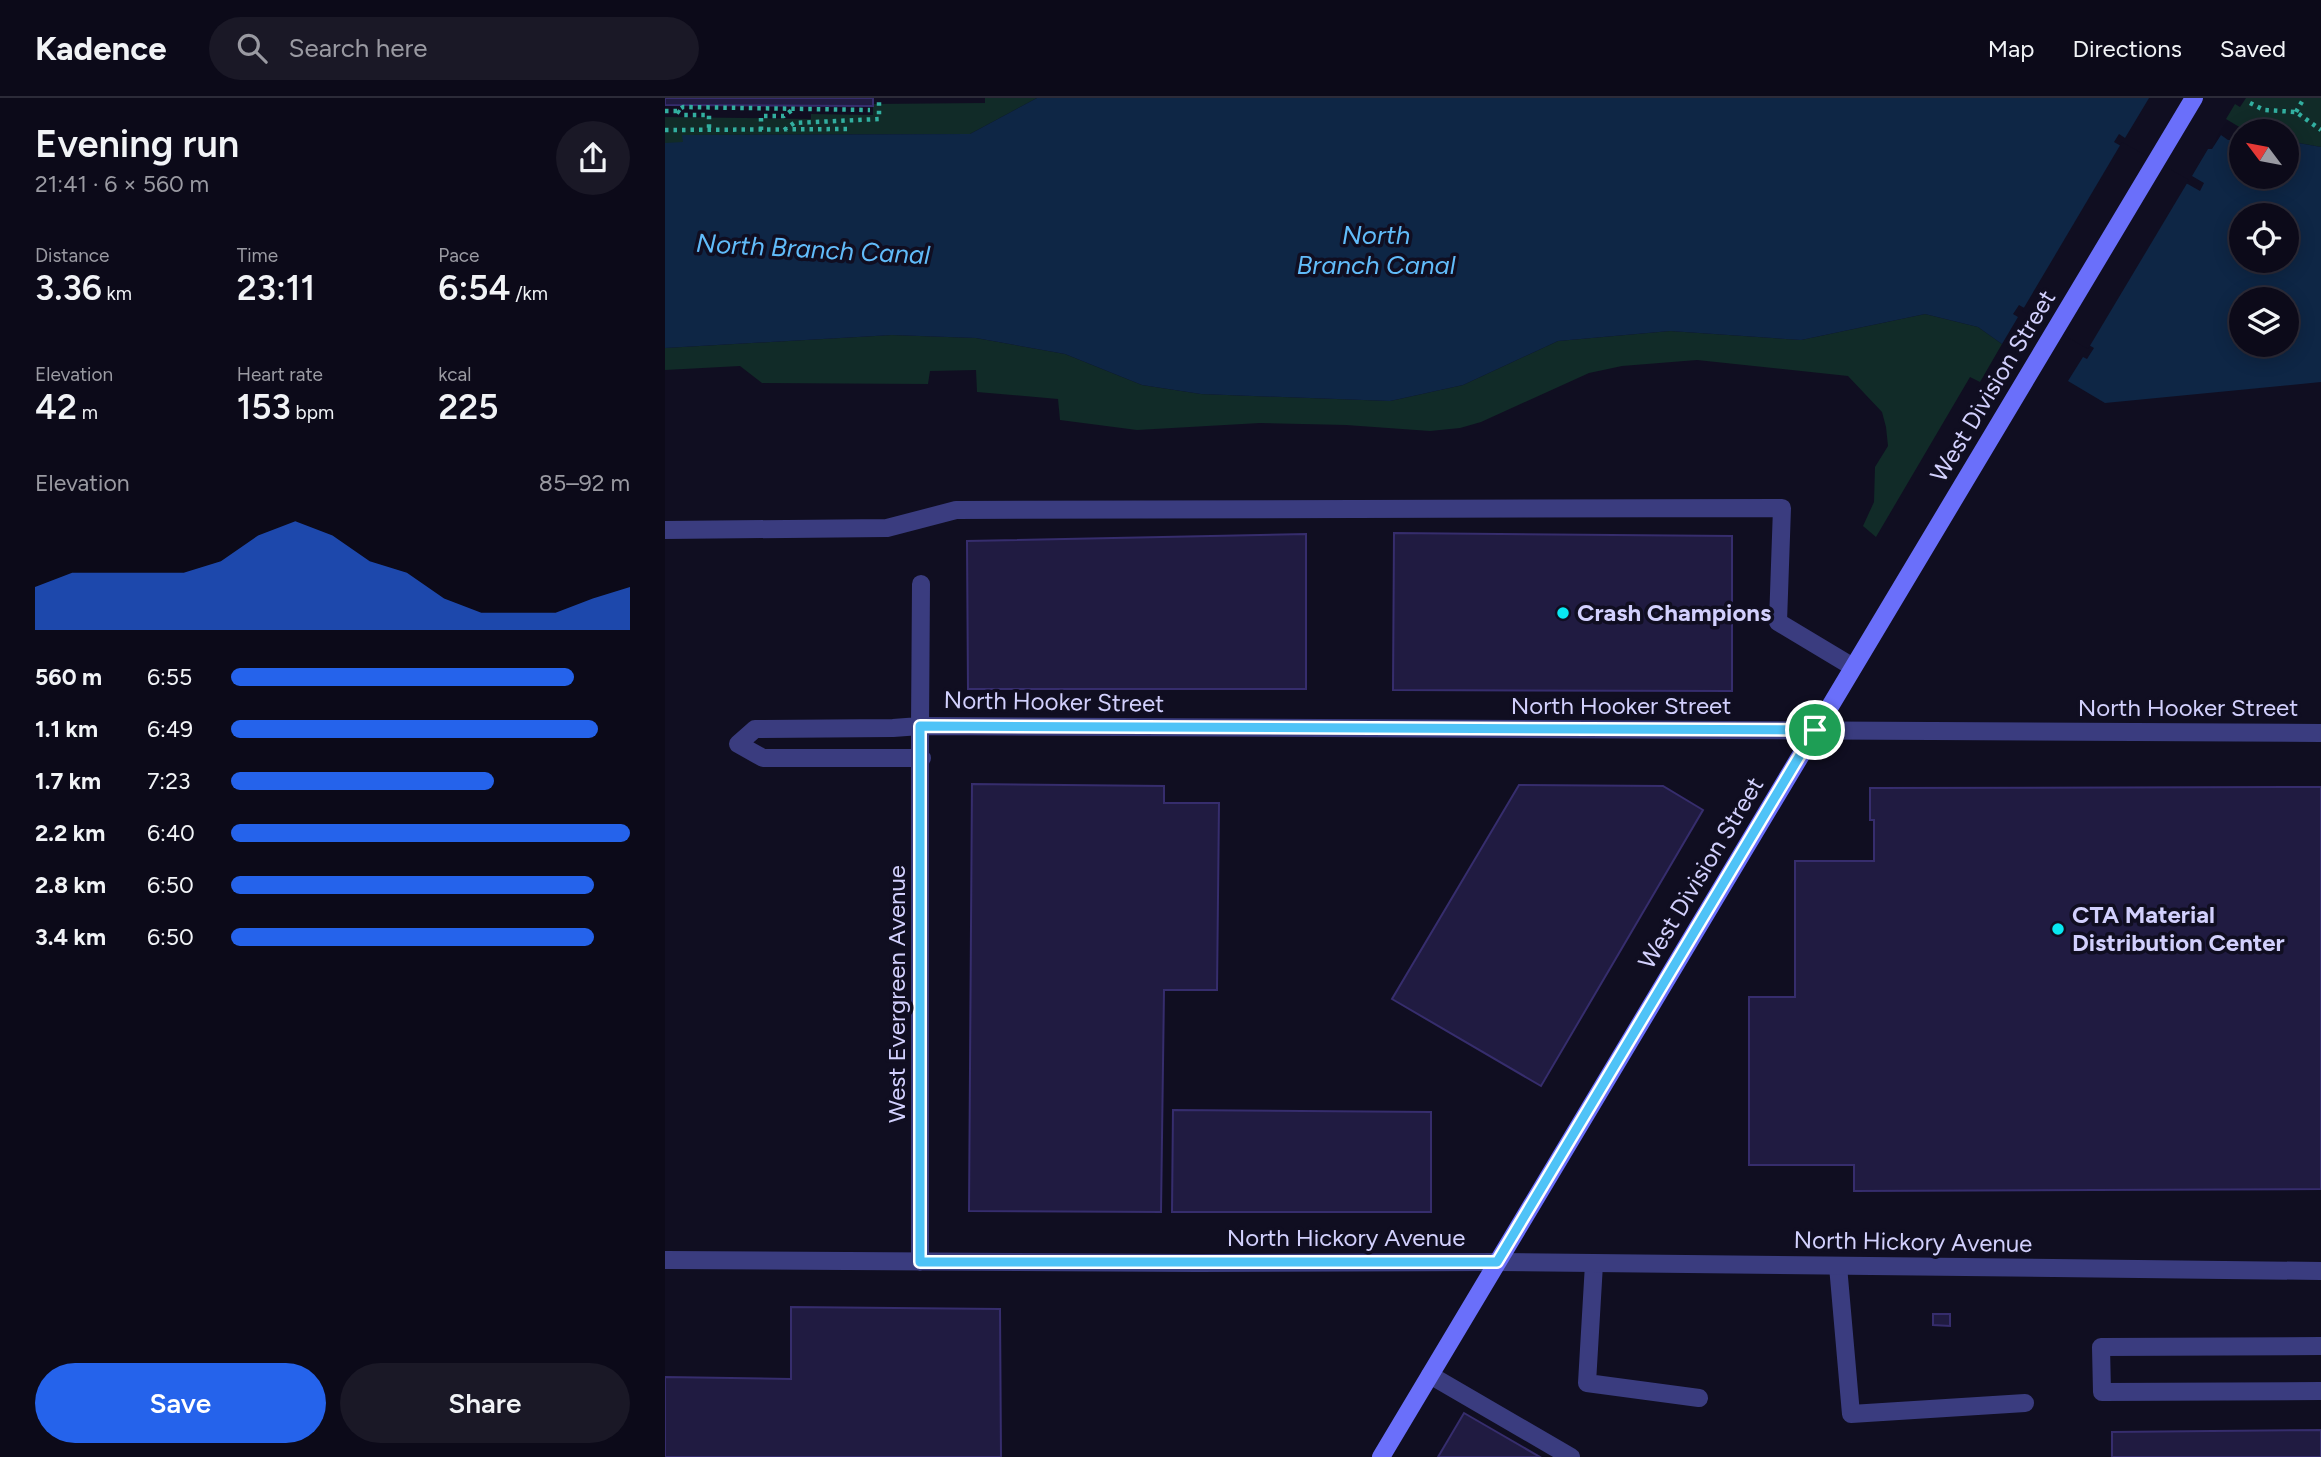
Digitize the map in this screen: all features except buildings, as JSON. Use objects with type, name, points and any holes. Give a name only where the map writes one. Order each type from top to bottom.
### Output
[{"type":"main road","name":"West Division Street","points":[[1381,1457],[2194,98]]},
{"type":"street","points":[[665,530],[887,528],[956,510],[1782,508],[1778,622],[1853,667]]},
{"type":"street","name":"West Evergreen Avenue","points":[[920,1262],[921,584]]},
{"type":"street","name":"North Hooker Street","points":[[922,758],[763,758],[738,744],[755,729],[920,726],[2321,733]]},
{"type":"street","name":"North Hickory Avenue","points":[[665,1260],[1497,1262],[2321,1270]]},
{"type":"street","points":[[1594,1264],[1587,1383],[1699,1398]]},
{"type":"street","points":[[1838,1266],[1851,1414],[2025,1403]]},
{"type":"street","points":[[2321,1346],[2101,1347],[2102,1392],[2321,1391]]},
{"type":"street","points":[[1430,1375],[1571,1457]]},
{"type":"path","points":[[783,130],[793,123],[879,119],[880,98]]},
{"type":"path","points":[[2296,112],[2304,98]]},
{"type":"path","points":[[2250,103],[2264,110],[2296,112],[2321,130]]},
{"type":"path","points":[[665,111],[677,111],[683,107],[870,110]]},
{"type":"path","points":[[761,130],[761,116],[784,116],[792,110]]},
{"type":"path","points":[[677,111],[683,115],[709,115],[709,130]]},
{"type":"path","points":[[665,130],[851,129]]},
{"type":"green space","points":[[985,98],[1037,98],[970,134],[683,135],[683,143],[665,143],[665,117],[811,119],[811,114],[873,115],[873,104],[985,103]]},
{"type":"green space","points":[[2246,98],[2321,98],[2321,147],[2299,143],[2299,119],[2226,119],[2235,104],[2240,107]]},
{"type":"green space","points":[[1925,314],[1978,327],[2002,344],[1980,382],[1970,377],[1876,537],[1863,526],[1874,502],[1875,467],[1888,446],[1886,427],[1882,412],[1848,376],[1697,360],[1622,366],[1589,373],[1481,422],[1460,428],[1430,431],[1260,423],[1137,430],[1060,420],[1058,399],[977,392],[976,370],[930,371],[928,384],[762,383],[740,366],[665,370],[665,348],[892,335],[976,338],[1065,354],[1142,385],[1201,394],[1390,401],[1463,385],[1558,341],[1670,331],[1801,340]]},
{"type":"water","name":"North Branch Canal","points":[[1037,98],[2149,98],[2125,138],[2119,134],[2114,142],[2200,191],[2204,183],[2192,176],[2208,149],[2212,149],[2221,135],[2229,140],[2229,189],[2299,189],[2299,143],[2321,147],[2321,382],[2105,403],[2068,381],[2083,357],[2087,359],[2094,348],[2019,305],[2013,314],[2018,317],[2002,344],[1978,327],[1925,314],[1801,340],[1670,331],[1558,341],[1463,385],[1390,401],[1201,394],[1142,385],[1065,354],[976,338],[892,335],[665,348],[665,143],[683,142],[682,135],[970,134]]},
{"type":"pier","points":[[2122,142],[2189,180],[2088,349],[2022,311]]},
{"type":"place","name":"Crash Champions","points":[[1563,613]]},
{"type":"place","name":"CTA Material Distribution Center","points":[[2058,929]]},
{"type":"route","points":[[920,726],[1815,730],[1497,1262],[920,1262],[920,726]]}]
